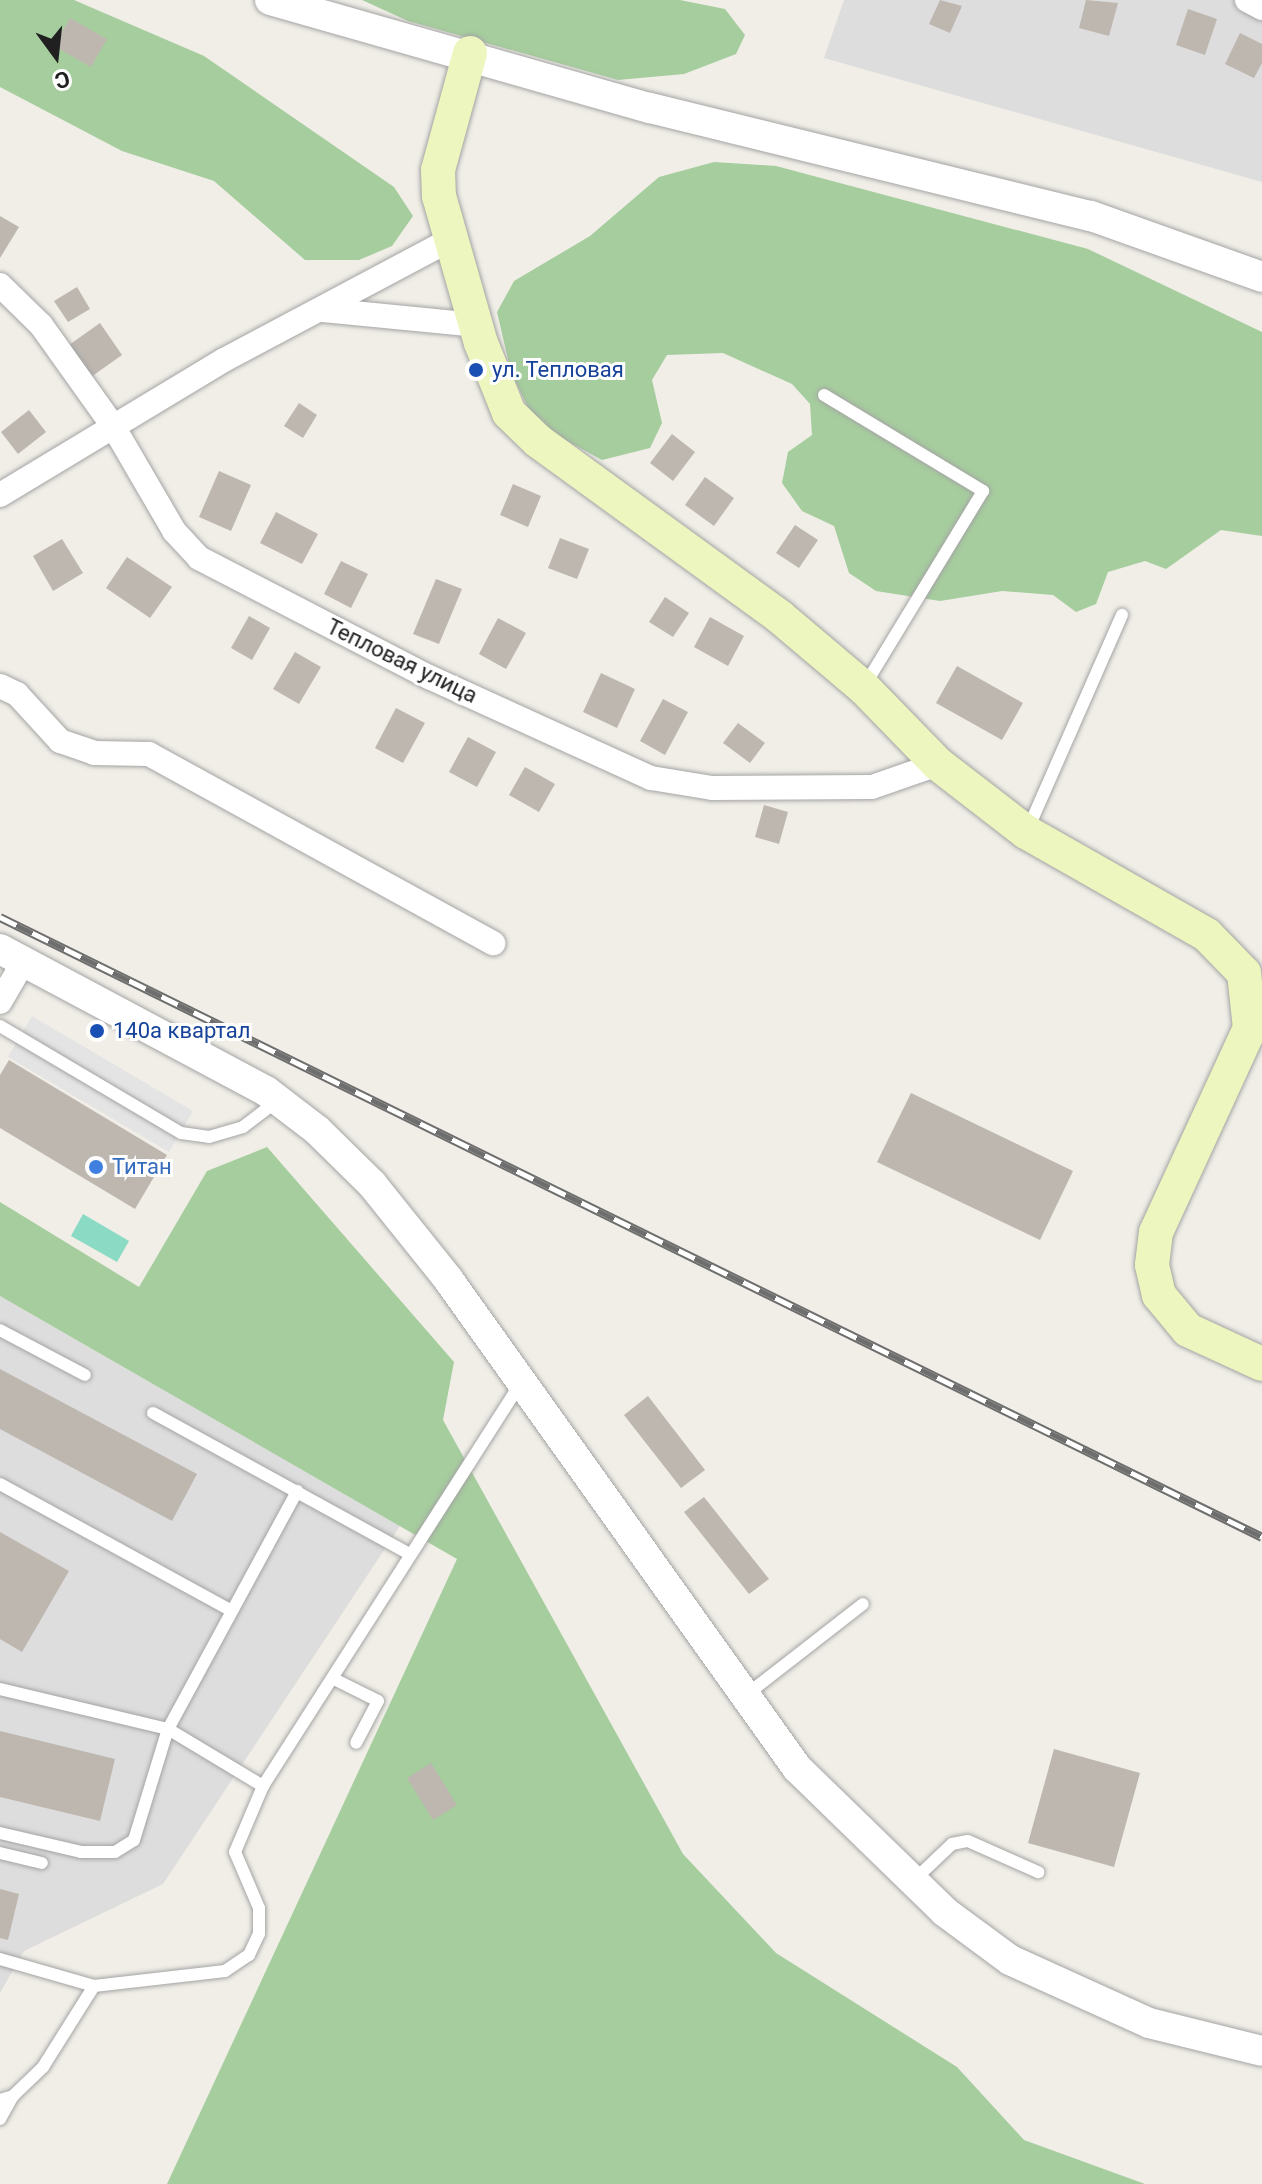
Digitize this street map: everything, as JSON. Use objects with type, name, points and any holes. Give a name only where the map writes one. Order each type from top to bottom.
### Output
[{"type":"main road","points":[[470,53],[438,170],[448,241],[475,325],[509,413],[538,441],[780,617],[864,688],[938,764],[1026,832],[1207,935],[1244,973],[1250,1028],[1156,1232],[1152,1265],[1159,1295],[1188,1330],[1262,1364]]},
{"type":"street","points":[[270,0],[470,53],[650,108],[1091,216],[1262,277]]},
{"type":"street","points":[[1247,0],[1262,8]]},
{"type":"street","points":[[0,495],[224,360],[448,241]]},
{"type":"street","name":"Тепловая улица","points":[[0,285],[41,325],[113,426],[174,531],[199,558],[429,677],[651,778],[726,788],[872,787],[938,764]]},
{"type":"street","points":[[323,310],[475,325]]},
{"type":"street","points":[[0,686],[17,694],[60,741],[94,753],[149,754],[493,943]]},
{"type":"street","points":[[0,1002],[12,955],[277,1100],[372,1184],[448,1279],[519,1385],[797,1768],[911,1883],[1010,1960],[1149,2023],[1262,2051]]},
{"type":"lane","points":[[824,395],[983,491],[864,688]]},
{"type":"lane","points":[[1026,832],[1122,615]]},
{"type":"lane","points":[[0,1026],[181,1133],[209,1137],[243,1127],[277,1100]]},
{"type":"lane","points":[[0,1330],[85,1375]]},
{"type":"lane","points":[[0,1959],[94,1986],[225,1971],[249,1955],[259,1934],[259,1908],[235,1852],[263,1786],[519,1385]]},
{"type":"lane","points":[[153,1413],[410,1554]]},
{"type":"lane","points":[[0,1484],[230,1610]]},
{"type":"lane","points":[[0,1833],[81,1852],[115,1852],[134,1840],[168,1729],[297,1491]]},
{"type":"lane","points":[[745,1696],[863,1604]]},
{"type":"lane","points":[[334,1679],[378,1701],[356,1743]]},
{"type":"lane","points":[[0,1689],[168,1729],[263,1786]]},
{"type":"lane","points":[[911,1883],[952,1844],[968,1841],[1038,1872]]},
{"type":"lane","points":[[0,1853],[42,1863]]},
{"type":"lane","points":[[0,2119],[6,2098],[43,2067],[94,1986]]},
{"type":"shaded area","points":[[844,0],[1262,0],[1262,182],[824,58]]},
{"type":"shaded area","points":[[32,1016],[193,1111],[169,1152],[8,1057]]},
{"type":"shaded area","points":[[0,1296],[400,1526],[163,1884],[24,1951],[0,1993]]},
{"type":"green space","points":[[0,0],[74,0],[204,56],[394,187],[413,216],[392,246],[359,260],[305,260],[214,181],[122,151],[0,87]]},
{"type":"green space","points":[[362,0],[680,0],[725,9],[745,35],[736,54],[684,74],[618,80],[408,21]]},
{"type":"green space","points":[[714,162],[776,166],[1088,249],[1262,332],[1262,536],[1221,530],[1166,569],[1145,561],[1108,572],[1096,604],[1076,612],[1053,595],[1002,591],[940,601],[876,591],[849,573],[834,526],[802,511],[782,483],[788,452],[812,435],[810,404],[792,384],[723,353],[667,355],[652,380],[662,423],[650,448],[602,460],[536,424],[511,372],[497,312],[514,281],[590,236],[659,177]]},
{"type":"green space","points":[[267,1147],[454,1362],[443,1420],[683,1854],[776,1953],[957,2067],[1024,2140],[1145,2184],[167,2184],[457,1559],[0,1296],[0,1202],[139,1287],[207,1171]]},
{"type":"green space","points":[[83,1214],[129,1241],[117,1262],[71,1236]]},
{"type":"building","points":[[940,0],[962,6],[950,33],[929,24]]},
{"type":"building","points":[[1086,0],[1118,3],[1109,36],[1079,28]]},
{"type":"building","points":[[1188,9],[1217,19],[1205,55],[1176,45]]},
{"type":"building","points":[[70,18],[107,39],[91,67],[54,46]]},
{"type":"building","points":[[1240,33],[1262,44],[1262,63],[1254,78],[1225,64]]},
{"type":"building","points":[[0,216],[19,227],[0,258]]},
{"type":"building","points":[[77,287],[90,309],[68,322],[54,301]]},
{"type":"building","points":[[100,323],[122,355],[91,377],[69,345]]},
{"type":"building","points":[[299,403],[317,415],[303,438],[284,426]]},
{"type":"building","points":[[29,410],[46,432],[18,454],[1,432]]},
{"type":"building","points":[[672,434],[695,452],[673,481],[650,463]]},
{"type":"building","points":[[219,471],[251,485],[231,531],[199,517]]},
{"type":"building","points":[[705,477],[734,498],[714,526],[685,505]]},
{"type":"building","points":[[513,484],[541,496],[528,527],[500,515]]},
{"type":"building","points":[[276,512],[318,534],[302,564],[260,543]]},
{"type":"building","points":[[795,525],[818,540],[799,568],[776,553]]},
{"type":"building","points":[[560,538],[589,549],[577,579],[548,568]]},
{"type":"building","points":[[62,539],[83,573],[53,591],[33,556]]},
{"type":"building","points":[[127,557],[172,587],[150,618],[106,588]]},
{"type":"building","points":[[341,561],[368,574],[351,608],[324,594]]},
{"type":"building","points":[[436,579],[462,589],[439,644],[413,634]]},
{"type":"building","points":[[665,597],[689,613],[673,637],[649,622]]},
{"type":"building","points":[[249,616],[270,628],[252,660],[231,648]]},
{"type":"building","points":[[710,617],[744,636],[728,666],[694,647]]},
{"type":"building","points":[[498,618],[526,633],[506,669],[479,654]]},
{"type":"building","points":[[295,652],[321,667],[299,704],[273,689]]},
{"type":"building","points":[[957,666],[1023,703],[1002,740],[936,703]]},
{"type":"building","points":[[601,673],[635,689],[617,728],[583,712]]},
{"type":"building","points":[[663,699],[688,712],[665,755],[640,741]]},
{"type":"building","points":[[396,708],[425,723],[403,763],[375,748]]},
{"type":"building","points":[[738,723],[765,743],[750,763],[723,743]]},
{"type":"building","points":[[468,737],[496,752],[477,787],[449,772]]},
{"type":"building","points":[[525,767],[555,784],[539,812],[509,795]]},
{"type":"building","points":[[764,805],[788,812],[779,844],[755,837]]},
{"type":"building","points":[[9,1060],[167,1155],[135,1209],[0,1128],[0,1075]]},
{"type":"building","points":[[911,1093],[1073,1171],[1040,1240],[877,1162]]},
{"type":"building","points":[[0,1369],[197,1474],[172,1521],[0,1429]]},
{"type":"building","points":[[648,1396],[705,1470],[681,1488],[624,1415]]},
{"type":"building","points":[[704,1497],[769,1579],[749,1594],[684,1512]]},
{"type":"building","points":[[0,1532],[69,1571],[22,1652],[0,1639]]},
{"type":"building","points":[[0,1731],[115,1759],[100,1821],[0,1797]]},
{"type":"building","points":[[1054,1749],[1140,1773],[1114,1867],[1028,1843]]},
{"type":"building","points":[[431,1763],[457,1805],[433,1820],[407,1778]]},
{"type":"building","points":[[0,1889],[19,1894],[8,1940],[0,1938]]},
{"type":"railway","points":[[0,917],[1262,1537]]},
{"type":"place","name":"ул. Тепловая","points":[[476,370]]},
{"type":"place","name":"140а квартал","points":[[97,1031]]},
{"type":"place","name":"Титан","points":[[96,1167]]}]
